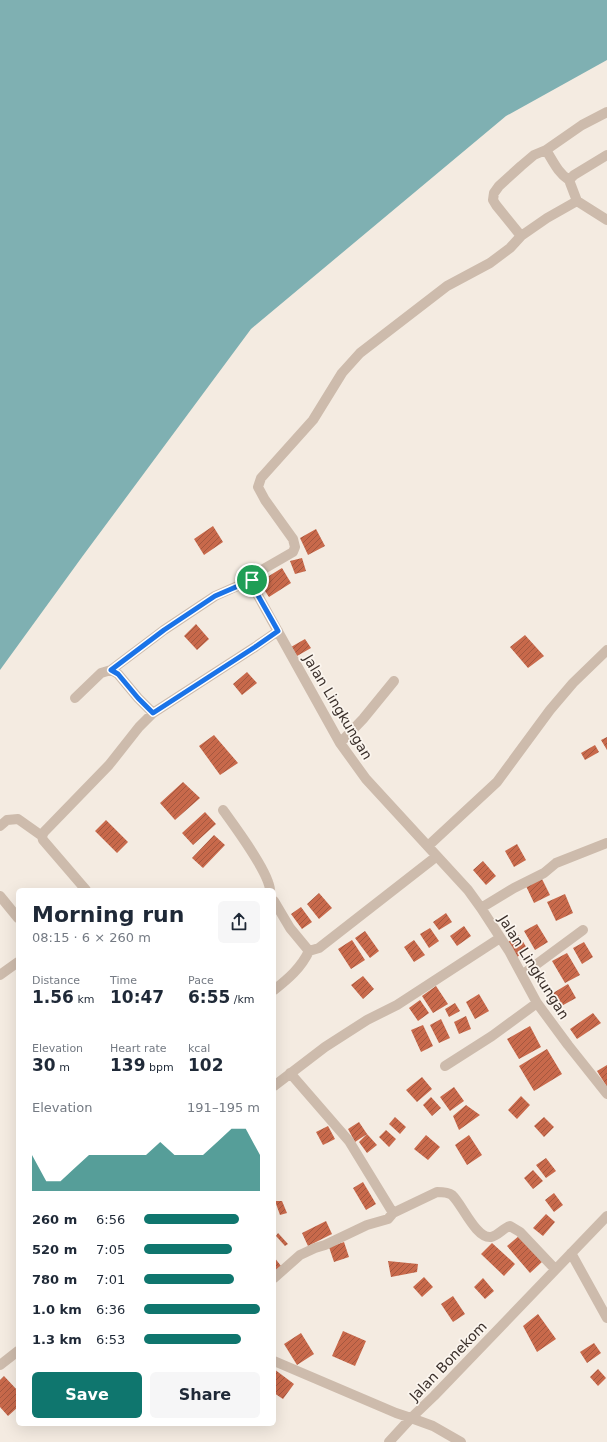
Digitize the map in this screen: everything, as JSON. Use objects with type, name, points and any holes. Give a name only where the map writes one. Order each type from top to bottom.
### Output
[{"type":"street","points":[[521,236],[496,205],[494,193],[499,186],[534,155],[546,150],[582,125],[607,112]]},
{"type":"street","points":[[546,150],[558,170],[569,180],[577,200],[607,220]]},
{"type":"street","points":[[569,180],[607,155]]},
{"type":"street","points":[[75,698],[101,673],[111,670],[164,630],[215,596],[252,580],[255,574],[293,552],[295,547],[293,539],[261,494],[258,486],[261,478],[313,420],[342,373],[360,353],[447,286],[490,263],[510,248],[521,236],[546,218],[577,200]]},
{"type":"street","name":"Jalan Lingkungan","points":[[252,580],[256,592],[340,743],[366,779],[468,890],[500,938],[538,1003],[568,1045],[607,1094]]},
{"type":"street","points":[[42,836],[47,828],[109,765],[153,713],[278,631]]},
{"type":"street","points":[[428,846],[497,782],[550,710],[573,683],[607,650]]},
{"type":"street","points":[[111,670],[118,674],[153,713]]},
{"type":"street","points":[[340,743],[363,719],[394,681]]},
{"type":"street","points":[[223,810],[260,866],[269,882],[270,888]]},
{"type":"street","points":[[0,826],[7,820],[18,819],[42,836],[43,840],[84,888]]},
{"type":"street","points":[[481,908],[514,888],[544,873],[556,864],[607,843]]},
{"type":"street","points":[[309,951],[319,948],[339,931],[396,890],[437,856]]},
{"type":"street","points":[[0,896],[16,916]]},
{"type":"street","points":[[276,904],[290,928],[309,951]]},
{"type":"street","points":[[522,975],[583,930]]},
{"type":"street","points":[[276,1084],[325,1047],[367,1020],[397,1005],[500,938]]},
{"type":"street","points":[[276,988],[306,959],[309,951]]},
{"type":"street","points":[[0,975],[16,963]]},
{"type":"street","points":[[445,1066],[492,1036],[538,1003]]},
{"type":"street","points":[[290,1073],[348,1141],[393,1213]]},
{"type":"street","points":[[276,1276],[300,1255],[367,1225],[388,1219],[393,1213],[437,1192],[445,1192],[452,1195],[479,1232],[485,1237],[492,1237],[506,1227],[510,1226],[520,1232],[555,1269]]},
{"type":"street","name":"Jalan Bonekom","points":[[276,1362],[411,1418],[607,1216]]},
{"type":"street","points":[[570,1253],[607,1318]]},
{"type":"street","points":[[0,1365],[16,1353]]},
{"type":"street","points":[[389,1442],[411,1418],[432,1426],[461,1442]]},
{"type":"water","points":[[0,0],[607,0],[607,60],[506,116],[251,329],[0,670]]},
{"type":"building","points":[[213,526],[223,542],[204,555],[194,539]]},
{"type":"building","points":[[316,529],[325,546],[308,555],[300,538]]},
{"type":"building","points":[[302,558],[306,571],[295,574],[290,561]]},
{"type":"building","points":[[282,568],[291,583],[269,597],[259,582]]},
{"type":"building","points":[[196,624],[209,639],[197,650],[184,636]]},
{"type":"building","points":[[525,635],[544,656],[528,668],[510,647]]},
{"type":"building","points":[[305,639],[311,648],[297,656],[291,647]]},
{"type":"building","points":[[247,672],[257,683],[242,695],[233,684]]},
{"type":"building","points":[[214,735],[238,763],[220,775],[199,746]]},
{"type":"building","points":[[607,737],[607,750],[601,740]]},
{"type":"building","points":[[595,745],[599,752],[585,760],[581,753]]},
{"type":"building","points":[[183,782],[200,798],[175,820],[160,803]]},
{"type":"building","points":[[205,812],[216,824],[193,845],[182,833]]},
{"type":"building","points":[[106,820],[128,842],[117,853],[95,831]]},
{"type":"building","points":[[214,835],[225,845],[203,868],[192,858]]},
{"type":"building","points":[[517,844],[526,860],[514,867],[505,851]]},
{"type":"building","points":[[483,861],[496,876],[486,885],[473,870]]},
{"type":"building","points":[[542,879],[550,895],[534,903],[526,886]]},
{"type":"building","points":[[319,893],[332,908],[319,919],[307,904]]},
{"type":"building","points":[[565,894],[573,913],[556,921],[547,902]]},
{"type":"building","points":[[301,907],[312,922],[302,929],[291,914]]},
{"type":"building","points":[[446,913],[452,922],[439,930],[433,922]]},
{"type":"building","points":[[537,924],[548,942],[535,950],[524,931]]},
{"type":"building","points":[[464,926],[471,936],[457,946],[450,936]]},
{"type":"building","points":[[430,928],[439,941],[429,948],[420,934]]},
{"type":"building","points":[[365,931],[379,951],[370,958],[355,938]]},
{"type":"building","points":[[519,935],[528,950],[517,957],[508,942]]},
{"type":"building","points":[[352,940],[365,960],[351,969],[338,949]]},
{"type":"building","points":[[414,940],[425,955],[414,962],[404,947]]},
{"type":"building","points":[[584,942],[593,957],[582,964],[573,948]]},
{"type":"building","points":[[567,953],[580,975],[565,983],[552,961]]},
{"type":"building","points":[[363,976],[374,989],[363,999],[351,985]]},
{"type":"building","points":[[568,984],[576,998],[556,1009],[548,996]]},
{"type":"building","points":[[436,986],[448,1004],[433,1013],[422,996]]},
{"type":"building","points":[[479,994],[489,1011],[475,1019],[466,1002]]},
{"type":"building","points":[[420,1000],[429,1013],[418,1021],[409,1008]]},
{"type":"building","points":[[455,1003],[460,1011],[449,1017],[445,1009]]},
{"type":"building","points":[[593,1013],[601,1023],[577,1039],[570,1029]]},
{"type":"building","points":[[466,1016],[471,1029],[459,1034],[454,1022]]},
{"type":"building","points":[[441,1019],[450,1038],[439,1043],[430,1025]]},
{"type":"building","points":[[423,1025],[433,1046],[421,1052],[411,1030]]},
{"type":"building","points":[[530,1026],[541,1047],[519,1059],[507,1039]]},
{"type":"building","points":[[547,1049],[562,1074],[534,1091],[519,1066]]},
{"type":"building","points":[[607,1065],[607,1087],[597,1071]]},
{"type":"building","points":[[422,1077],[432,1089],[417,1102],[406,1090]]},
{"type":"building","points":[[454,1087],[464,1101],[450,1111],[440,1097]]},
{"type":"building","points":[[521,1096],[530,1105],[517,1119],[508,1110]]},
{"type":"building","points":[[431,1097],[441,1108],[432,1116],[423,1105]]},
{"type":"building","points":[[466,1105],[480,1115],[459,1130],[453,1116]]},
{"type":"building","points":[[395,1117],[406,1127],[400,1134],[389,1124]]},
{"type":"building","points":[[544,1117],[554,1127],[544,1137],[534,1126]]},
{"type":"building","points":[[359,1122],[367,1134],[355,1142],[348,1129]]},
{"type":"building","points":[[328,1126],[335,1139],[323,1145],[316,1132]]},
{"type":"building","points":[[386,1130],[396,1139],[389,1147],[379,1137]]},
{"type":"building","points":[[367,1134],[377,1145],[367,1153],[359,1142]]},
{"type":"building","points":[[426,1135],[440,1147],[428,1160],[414,1149]]},
{"type":"building","points":[[469,1135],[482,1155],[467,1165],[455,1145]]},
{"type":"building","points":[[546,1158],[556,1171],[546,1178],[536,1165]]},
{"type":"building","points":[[533,1170],[543,1181],[533,1189],[524,1178]]},
{"type":"building","points":[[363,1182],[376,1204],[366,1210],[353,1188]]},
{"type":"building","points":[[554,1193],[563,1205],[554,1212],[545,1200]]},
{"type":"building","points":[[276,1201],[282,1201],[287,1213],[280,1215]]},
{"type":"building","points":[[546,1214],[555,1222],[543,1236],[533,1228]]},
{"type":"building","points":[[326,1221],[332,1234],[308,1246],[302,1233]]},
{"type":"building","points":[[278,1233],[288,1244],[285,1246],[276,1236]]},
{"type":"building","points":[[520,1235],[543,1261],[530,1273],[507,1246]]},
{"type":"building","points":[[344,1242],[349,1257],[334,1262],[329,1247]]},
{"type":"building","points":[[492,1243],[515,1264],[504,1276],[481,1254]]},
{"type":"building","points":[[276,1260],[281,1266],[276,1270]]},
{"type":"building","points":[[388,1261],[418,1264],[417,1272],[391,1277]]},
{"type":"building","points":[[424,1277],[433,1287],[422,1297],[413,1287]]},
{"type":"building","points":[[483,1278],[494,1291],[485,1299],[474,1287]]},
{"type":"building","points":[[453,1296],[465,1314],[453,1322],[441,1304]]},
{"type":"building","points":[[538,1314],[556,1339],[537,1352],[523,1326]]},
{"type":"building","points":[[343,1331],[366,1341],[355,1366],[332,1356]]},
{"type":"building","points":[[301,1333],[314,1354],[297,1365],[284,1344]]},
{"type":"building","points":[[594,1343],[601,1353],[587,1363],[580,1352]]},
{"type":"building","points":[[598,1369],[606,1378],[598,1386],[590,1377]]},
{"type":"building","points":[[276,1370],[294,1384],[283,1399],[276,1394]]},
{"type":"building","points":[[4,1376],[16,1389],[16,1409],[8,1416],[0,1407],[0,1380]]},
{"type":"route","points":[[252,580],[252,584],[256,592],[278,631],[153,713],[118,674],[111,670],[164,630],[215,596],[252,580]]}]
